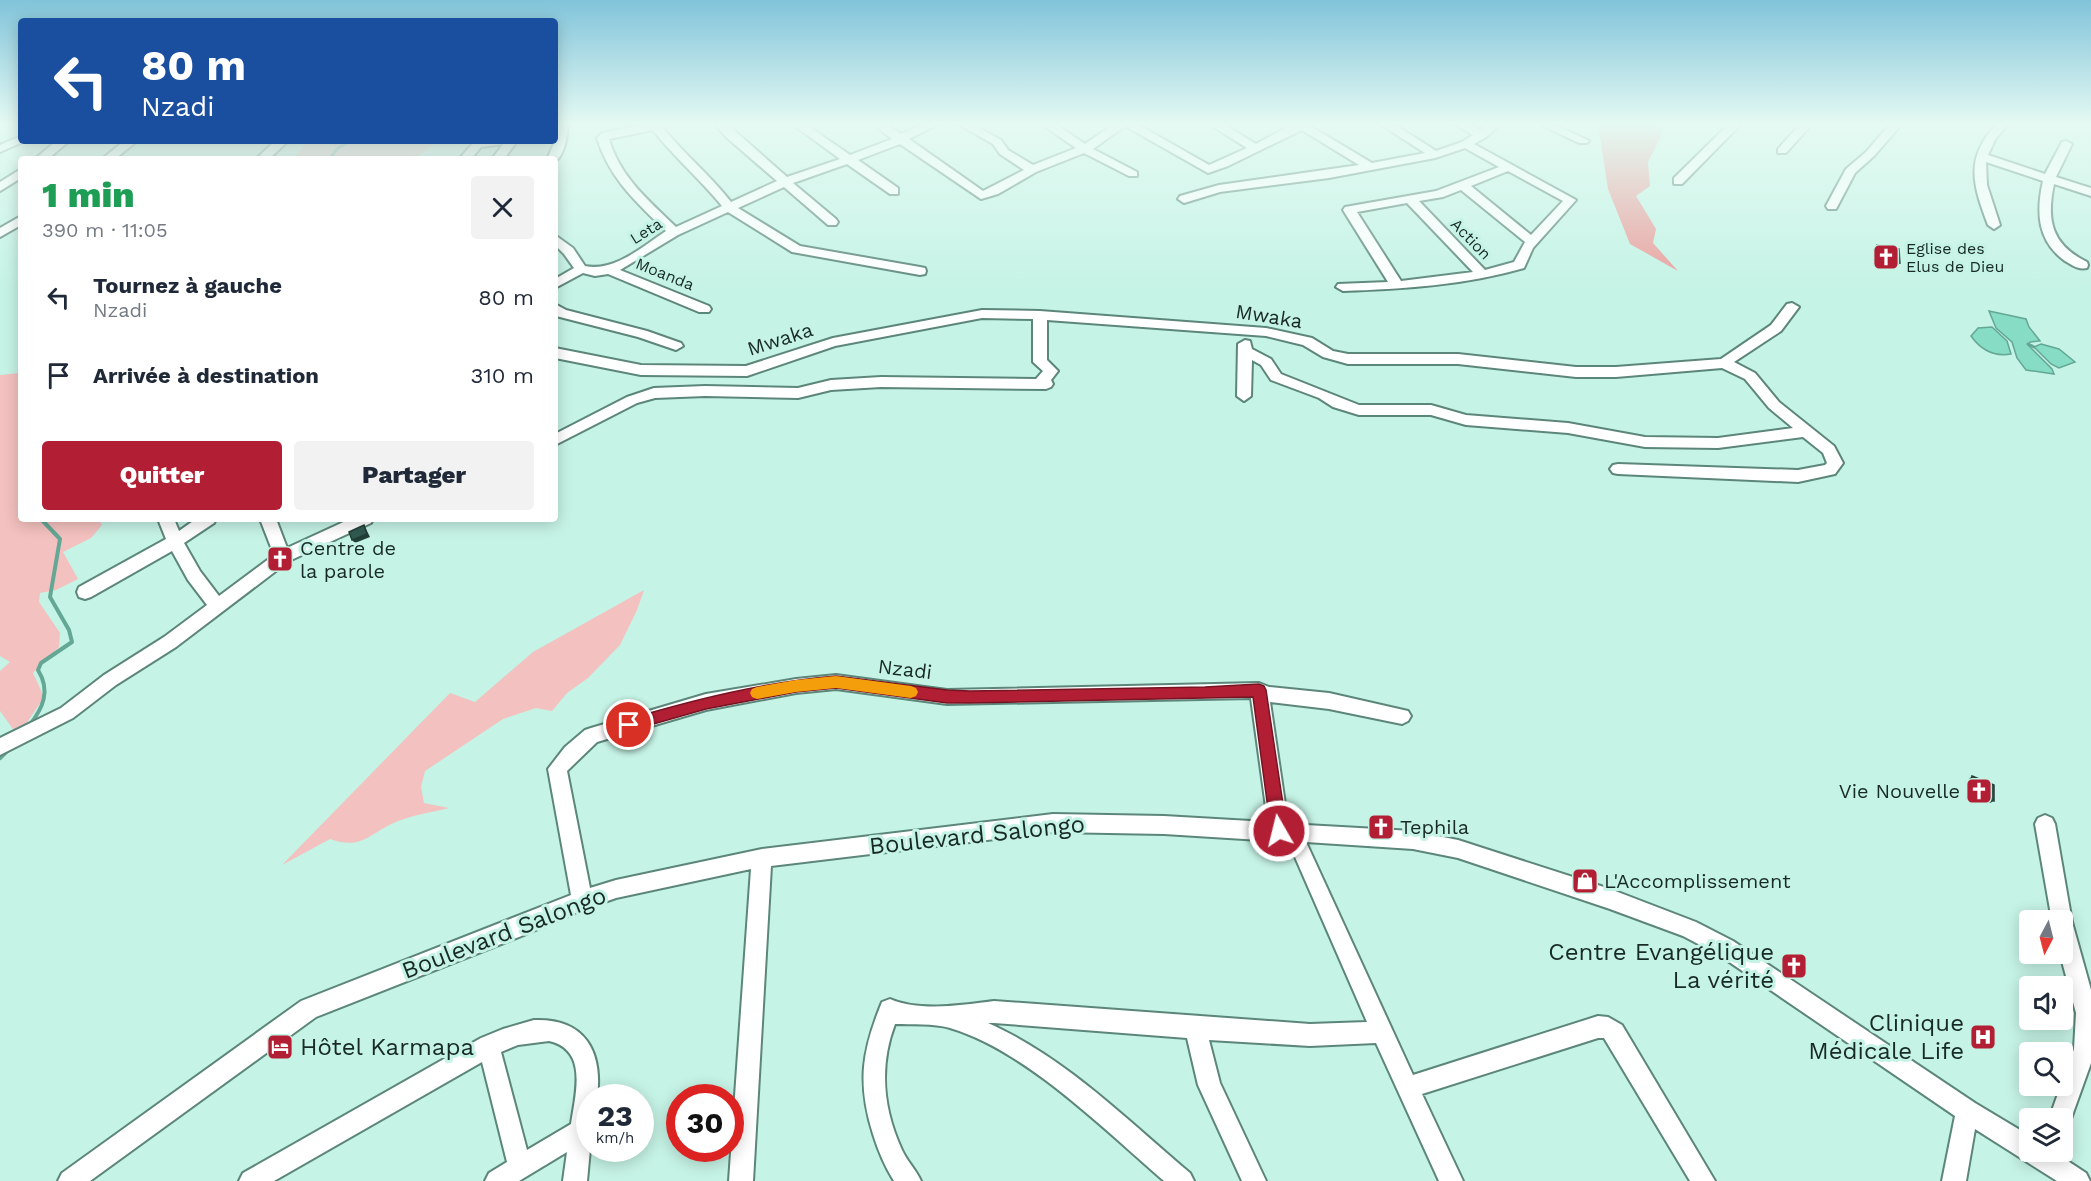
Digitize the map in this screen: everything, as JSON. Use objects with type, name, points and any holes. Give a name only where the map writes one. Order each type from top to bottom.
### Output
[{"type":"street","points":[[622,179],[674,232]]},
{"type":"street","points":[[707,179],[729,207],[796,249],[920,271]]},
{"type":"street","points":[[783,179],[832,222]]},
{"type":"street","name":"Leta","points":[[609,270],[674,232],[795,179]]},
{"type":"street","points":[[877,179],[894,191]]},
{"type":"street","points":[[959,179],[981,195],[994,191],[1016,179]]},
{"type":"street","points":[[1184,199],[1219,189],[1287,179]]},
{"type":"street","points":[[1396,286],[1391,274],[1349,210],[1411,200],[1464,186],[1480,179]]},
{"type":"street","points":[[1343,287],[1396,286],[1483,274],[1519,265],[1527,247],[1570,201],[1531,179]]},
{"type":"street","points":[[1832,206],[1846,179]]},
{"type":"street","points":[[1980,179],[1981,191],[1994,225]]},
{"type":"street","points":[[2049,179],[2091,192]]},
{"type":"street","points":[[2049,179],[2044,210],[2049,236],[2067,258],[2082,265]]},
{"type":"street","points":[[1464,186],[1532,242]]},
{"type":"street","name":"Action","points":[[1411,200],[1483,274]]},
{"type":"street","points":[[0,233],[18,222]]},
{"type":"street","points":[[558,242],[581,269],[558,282]]},
{"type":"street","name":"Moanda","points":[[581,269],[595,272],[609,270],[704,309]]},
{"type":"street","name":"Mwaka","points":[[722,371],[747,370],[833,342],[982,314],[1040,315],[1266,332],[1307,341],[1328,354],[1348,359],[1458,359],[1576,372],[1616,372],[1724,363],[1776,328],[1792,307]]},
{"type":"street","points":[[558,310],[676,346]]},
{"type":"street","points":[[558,438],[632,400],[654,393],[705,391],[798,393],[831,385],[881,382],[1046,384],[1042,381],[1043,377],[1051,371],[1040,362],[1040,315]]},
{"type":"street","points":[[1244,396],[1245,331]]},
{"type":"street","points":[[1245,351],[1266,362],[1276,377],[1324,395],[1338,404],[1359,410],[1431,410],[1466,420],[1568,428],[1645,442],[1718,443],[1768,438],[1806,431]]},
{"type":"street","points":[[558,354],[592,362],[674,372],[722,371]]},
{"type":"street","points":[[1618,469],[1798,476],[1830,470],[1835,463],[1829,450],[1774,405],[1750,376],[1724,363]]},
{"type":"street","points":[[670,394],[695,375],[722,371]]},
{"type":"street","points":[[670,394],[674,372]]},
{"type":"street","points":[[167,522],[170,533],[176,540],[196,582],[218,605]]},
{"type":"street","points":[[85,592],[159,552],[203,522]]},
{"type":"street","points":[[269,522],[283,557]]},
{"type":"street","points":[[0,747],[67,712],[110,680],[170,642],[283,557],[359,522]]},
{"type":"street","name":"Nzadi","points":[[582,900],[557,769],[591,736],[706,702],[796,686],[836,682],[947,697],[1259,690]]},
{"type":"street","points":[[1259,690],[1266,694],[1329,700],[1402,716]]},
{"type":"street","points":[[1259,690],[1279,831],[1302,851],[1407,1088],[1451,1181]]},
{"type":"street","name":"Boulevard Salongo","points":[[69,1181],[309,1009],[518,928],[582,900],[627,887],[762,858],[1053,823],[1164,825],[1439,843],[1610,899],[1689,929],[1726,948],[1966,1111],[2019,1141]]},
{"type":"street","points":[[2045,824],[2060,910]]},
{"type":"street","points":[[741,1181],[762,858]]},
{"type":"street","points":[[2064,1108],[2088,1050],[2086,1013],[2073,964]]},
{"type":"street","points":[[909,1181],[900,1172],[876,1110],[872,1065],[882,1027],[890,1010],[892,1013],[948,1017],[994,1012],[1310,1035],[1382,1032]]},
{"type":"street","points":[[948,1017],[1004,1041],[1058,1076],[1182,1181]]},
{"type":"street","points":[[1407,1088],[1598,1027],[1608,1028],[1614,1033],[1704,1178]]},
{"type":"street","points":[[1195,1028],[1209,1085],[1254,1181]]},
{"type":"street","points":[[251,1181],[489,1046],[528,1030],[549,1030],[566,1034],[578,1044],[588,1072],[587,1084]]},
{"type":"street","points":[[489,1046],[520,1167]]},
{"type":"street","points":[[1954,1181],[1966,1111]]},
{"type":"street","points":[[497,1181],[576,1134]]},
{"type":"street","points":[[575,1181],[577,1162]]},
{"type":"street","name":"Boulevard Salongo","points":[[2052,1162],[2078,1181]]},
{"type":"shaded area","points":[[1606,179],[1649,179],[1650,186],[1636,196],[1656,229],[1653,243],[1678,271],[1630,244],[1608,189]]},
{"type":"shaded area","points":[[1989,311],[2026,319],[2040,341],[2030,342],[2028,345],[2052,369],[2054,374],[2026,370],[2017,358],[2012,342],[1996,328]]},
{"type":"shaded area","points":[[1992,327],[2007,341],[2011,354],[1988,351],[1971,336],[1978,328]]},
{"type":"shaded area","points":[[2041,344],[2059,349],[2075,362],[2059,368],[2051,364],[2034,347]]},
{"type":"shaded area","points":[[18,373],[18,522],[100,522],[102,525],[91,538],[63,552],[78,579],[56,590],[40,593],[39,602],[60,633],[59,647],[33,673],[44,697],[18,736],[0,711],[0,671],[10,662],[0,656],[0,375]]},
{"type":"shaded area","points":[[644,590],[620,645],[588,678],[567,693],[552,711],[536,708],[503,719],[425,771],[421,787],[424,803],[449,808],[398,821],[359,841],[351,843],[330,839],[282,865],[450,693],[475,702],[533,652]]},
{"type":"building","name":"Eglise des Elus de Dieu","points":[[1877,245],[1899,249],[1900,263],[1878,259]]},
{"type":"building","points":[[364,525],[367,534],[352,540],[349,532]]},
{"type":"building","name":"Vie Nouvelle","points":[[1972,776],[1994,785],[1994,801],[1972,792]]},
{"type":"waterway","points":[[2028,344],[2034,347]]},
{"type":"waterway","points":[[29,726],[44,699],[44,685],[38,670],[41,663],[72,642],[69,630],[50,597],[60,539],[44,522]]},
{"type":"waterway","points":[[0,758],[8,750]]},
{"type":"slow traffic","points":[[757,693],[836,682],[911,692]]},
{"type":"place","name":"Eglise des Elus de Dieu","points":[[1886,257]]},
{"type":"place","name":"Centre de la parole","points":[[280,559]]},
{"type":"place","name":"Vie Nouvelle","points":[[1979,791]]},
{"type":"place","name":"Tephila","points":[[1381,827]]},
{"type":"place","name":"L'Accomplissement","points":[[1585,881]]},
{"type":"place","name":"Centre Evangélique La vérité","points":[[1794,966]]},
{"type":"place","name":"Clinique Médicale Life","points":[[1983,1037]]},
{"type":"place","name":"Hôtel Karmapa","points":[[280,1047]]},
{"type":"route","points":[[629,725],[706,702],[796,686],[836,682],[947,697],[989,698],[1259,690],[1279,831]]}]
